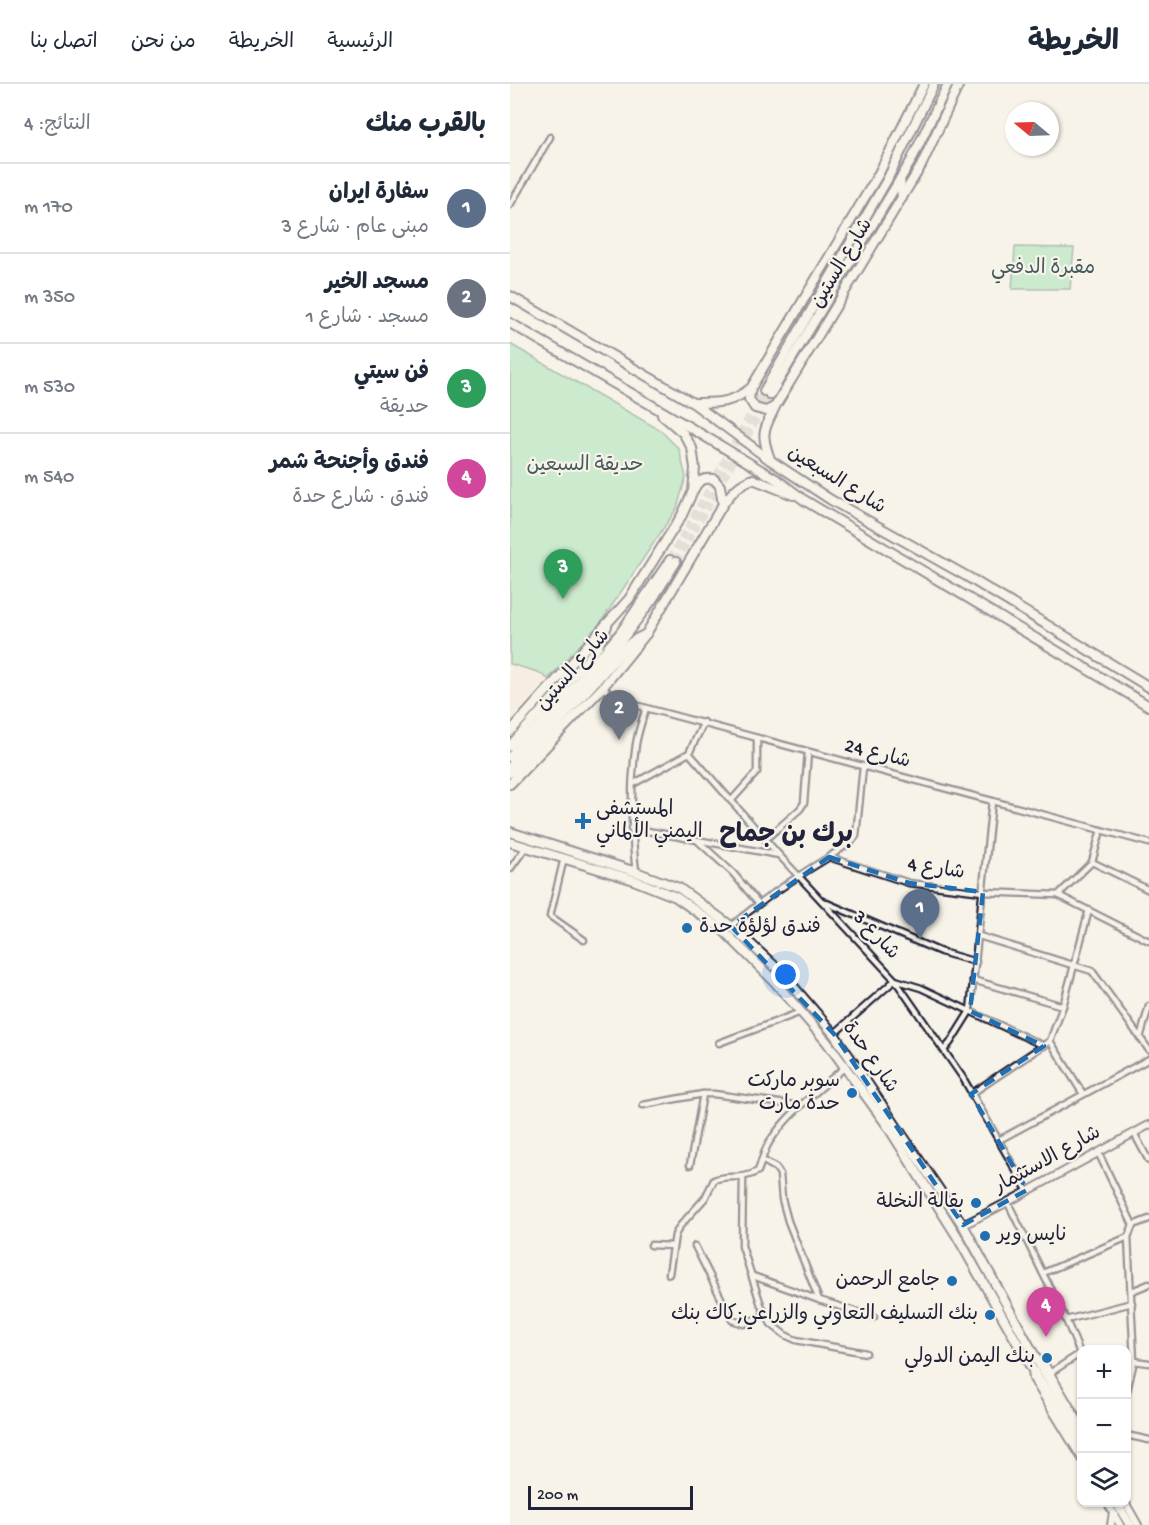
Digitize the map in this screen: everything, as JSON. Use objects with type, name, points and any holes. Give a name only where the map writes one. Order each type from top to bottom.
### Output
[{"type":"main road","name":"شارع الستين","points":[[751,388],[878,174],[924,84]]},
{"type":"main road","name":"شارع الستين","points":[[934,84],[887,180],[767,393],[900,179],[927,130],[948,84]]},
{"type":"main road","name":"شارع الستين","points":[[770,460],[763,434],[776,405],[902,198],[937,135],[959,84]]},
{"type":"main road","points":[[900,179],[902,198]]},
{"type":"main road","name":"شارع السبعين","points":[[510,296],[693,403],[770,460],[831,501],[968,577],[1149,687]]},
{"type":"main road","name":"شارع السبعين","points":[[510,323],[779,481],[804,500],[1149,706]]},
{"type":"main road","points":[[693,403],[726,402],[739,397],[751,388]]},
{"type":"main road","points":[[751,388],[749,399],[756,408],[766,411],[776,405]]},
{"type":"main road","points":[[647,402],[683,433],[692,448],[695,468],[693,491]]},
{"type":"main road","points":[[510,732],[584,648],[607,626],[639,584],[698,483],[704,478],[714,479],[720,486],[723,504]]},
{"type":"main road","points":[[510,784],[603,687],[646,634],[734,489],[753,479],[804,500]]},
{"type":"main road","name":"شارع الستين","points":[[510,757],[621,632],[673,561],[652,600],[606,662],[510,767]]},
{"type":"main road","points":[[933,576],[943,572],[942,562]]},
{"type":"main road","points":[[959,591],[958,581],[962,577],[968,577]]},
{"type":"main road","points":[[510,746],[584,664],[598,646],[607,626]]},
{"type":"main road","points":[[510,773],[522,763],[628,645],[646,634]]},
{"type":"main road","name":"شارع حدة","points":[[510,832],[679,888],[731,926],[781,972],[834,1034],[963,1225],[1035,1364],[1077,1427]]},
{"type":"main road","name":"شارع حدة","points":[[510,842],[676,897],[723,930],[774,981],[844,1066],[887,1125],[1035,1364],[1077,1437]]},
{"type":"main road","points":[[658,890],[660,880]]},
{"type":"main road","points":[[1119,1507],[1134,1525]]},
{"type":"main road","points":[[1125,1507],[1134,1525]]},
{"type":"street","points":[[510,205],[550,137]]},
{"type":"street","name":"شارع 24","points":[[603,687],[615,699],[646,708],[1149,843]]},
{"type":"street","points":[[636,872],[631,828],[633,784],[636,743],[646,708]]},
{"type":"street","points":[[633,784],[689,753],[704,722]]},
{"type":"street","points":[[731,801],[757,772],[757,738]]},
{"type":"street","points":[[766,839],[804,803],[808,752]]},
{"type":"street","name":"شارع 3","points":[[689,753],[797,876],[895,980],[944,1050],[1027,1190]]},
{"type":"street","points":[[731,926],[758,903],[852,841],[856,836],[863,767]]},
{"type":"street","points":[[944,1050],[970,1011],[992,801]]},
{"type":"street","points":[[631,828],[779,855]]},
{"type":"street","points":[[1058,895],[1092,862],[1101,830]]},
{"type":"street","points":[[696,839],[733,873],[758,903]]},
{"type":"street","points":[[510,869],[526,847]]},
{"type":"street","name":"شارع 4","points":[[829,857],[909,883],[983,892],[1058,895],[1149,941]]},
{"type":"street","points":[[564,858],[550,916],[584,940]]},
{"type":"street","points":[[1092,862],[1149,891]]},
{"type":"street","points":[[819,899],[941,952],[976,962]]},
{"type":"street","points":[[971,1094],[1050,1041],[1063,1006],[1089,910]]},
{"type":"street","points":[[979,936],[1092,971],[1149,1050]]},
{"type":"street","points":[[834,1034],[895,980],[921,988],[1044,1046]]},
{"type":"street","points":[[974,980],[1063,1006]]},
{"type":"street","points":[[1140,1038],[1149,1006]]},
{"type":"street","points":[[719,1042],[801,1012]]},
{"type":"street","points":[[1050,1041],[1083,1094]]},
{"type":"street","points":[[999,1140],[1149,1059]]},
{"type":"street","points":[[669,1274],[675,1235],[705,1198],[714,1180],[743,1178],[758,1172],[771,1139],[801,1106],[844,1066]]},
{"type":"street","points":[[643,1105],[703,1094],[735,1095],[801,1106]]},
{"type":"street","points":[[690,1165],[703,1094]]},
{"type":"street","name":"شارع الاستثمار","points":[[963,1225],[1008,1203],[1027,1190],[1149,1125]]},
{"type":"street","points":[[1134,1133],[1149,1161]]},
{"type":"street","points":[[1098,1152],[1133,1225],[1128,1237],[1134,1361],[1131,1374]]},
{"type":"street","points":[[762,1160],[776,1168],[780,1174],[782,1199],[788,1221],[819,1300]]},
{"type":"street","points":[[743,1178],[742,1246],[760,1305],[771,1324],[796,1340],[866,1353]]},
{"type":"street","points":[[1008,1203],[1077,1345]]},
{"type":"street","points":[[1133,1225],[1149,1220]]},
{"type":"street","points":[[1043,1273],[1128,1237]]},
{"type":"street","points":[[651,1245],[673,1246]]},
{"type":"street","points":[[695,1246],[732,1320],[744,1324],[766,1314]]},
{"type":"street","points":[[753,1276],[874,1317]]},
{"type":"street","points":[[1132,1291],[1149,1284]]},
{"type":"street","points":[[1066,1320],[1132,1303]]},
{"type":"street","points":[[1050,1372],[1077,1355]]},
{"type":"street","points":[[1131,1361],[1149,1363]]},
{"type":"street","points":[[1077,1418],[1044,1363],[1035,1364],[1033,1378],[1078,1453]]},
{"type":"street","points":[[1131,1436],[1149,1440]]},
{"type":"street","points":[[1110,1507],[1120,1525]]},
{"type":"street","points":[[1111,1525],[1113,1512]]},
{"type":"highlighted area","points":[[829,857],[909,883],[983,892],[970,1011],[1044,1046],[971,1094],[1027,1190],[963,1225],[834,1034],[731,926]]},
{"type":"shaded area","points":[[510,664],[538,672],[548,679],[510,720]]},
{"type":"green space","name":"مقبرة الدفعي","points":[[1015,247],[1074,248],[1070,289],[1012,289]]},
{"type":"green space","name":"حديقة السبعين","points":[[510,344],[660,430],[679,449],[686,477],[677,508],[599,625],[548,679],[538,672],[510,664]]},
{"type":"tunnel","points":[[670,560],[764,391]]},
{"type":"tunnel","points":[[676,562],[770,395]]},
{"type":"place","name":"فن سيتي","points":[[563,599]]},
{"type":"place","name":"مسجد الخير","points":[[619,740]]},
{"type":"place","name":"المستشفى اليمني الألماني","points":[[583,821]]},
{"type":"place","name":"فندق لؤلؤة حدة","points":[[687,928]]},
{"type":"place","name":"سفارة ايران","points":[[920,939]]},
{"type":"place","name":"سوبر ماركت حدة مارت","points":[[852,1093]]},
{"type":"place","name":"بقالة النخلة","points":[[976,1203]]},
{"type":"place","name":"نايس وير","points":[[985,1236]]},
{"type":"place","name":"جامع الرحمن","points":[[952,1281]]},
{"type":"place","name":"بنك التسليف التعاوني والزراعي;كاك بنك","points":[[990,1315]]},
{"type":"place","name":"فندق وأجنحة شمر","points":[[1046,1337]]},
{"type":"place","name":"بنك اليمن الدولي","points":[[1047,1358]]},
{"type":"district","name":"برك بن جماح","points":[[786,836]]}]
